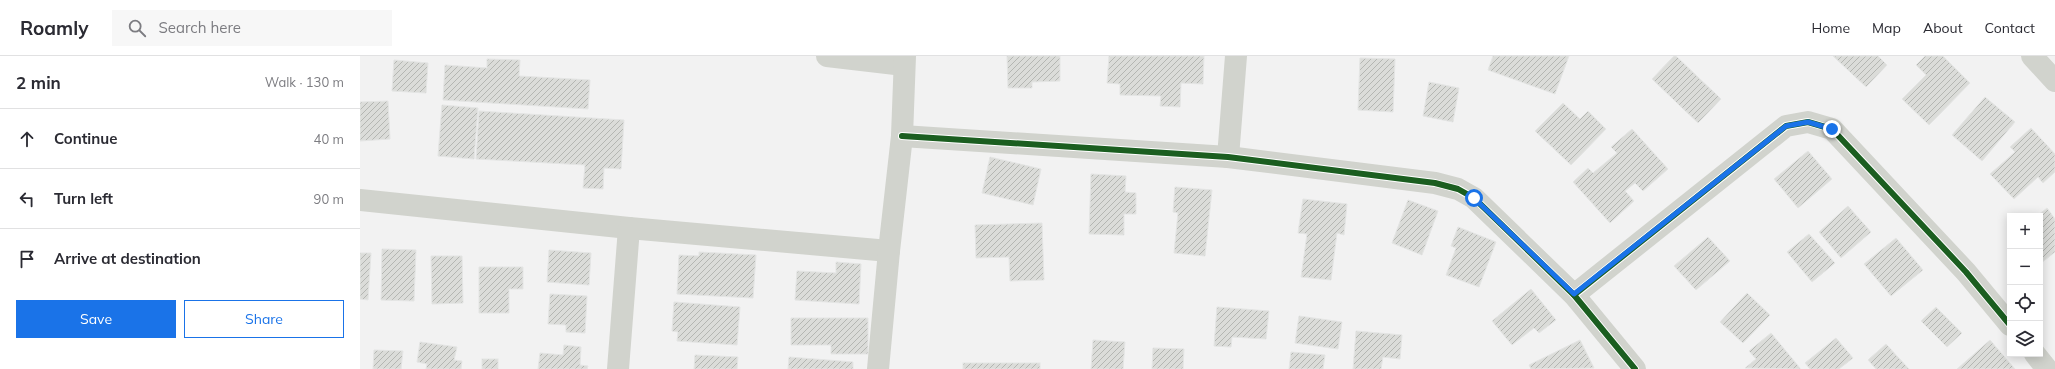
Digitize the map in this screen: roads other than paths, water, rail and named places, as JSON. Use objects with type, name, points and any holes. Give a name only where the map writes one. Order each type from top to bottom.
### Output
[{"type":"street","points":[[827,56],[904,60],[902,136],[878,369]]},
{"type":"street","points":[[1228,157],[1236,56]]},
{"type":"street","points":[[2032,56],[2055,81]]},
{"type":"street","points":[[1574,294],[1786,126],[1808,122],[1832,129],[1966,272],[2007,321]]},
{"type":"street","points":[[902,136],[1228,157],[1435,183],[1458,189],[1474,198],[1574,294],[1635,369]]},
{"type":"street","points":[[360,200],[629,228],[889,251]]},
{"type":"street","points":[[618,369],[629,228]]},
{"type":"street","points":[[2037,357],[2047,369]]}]
